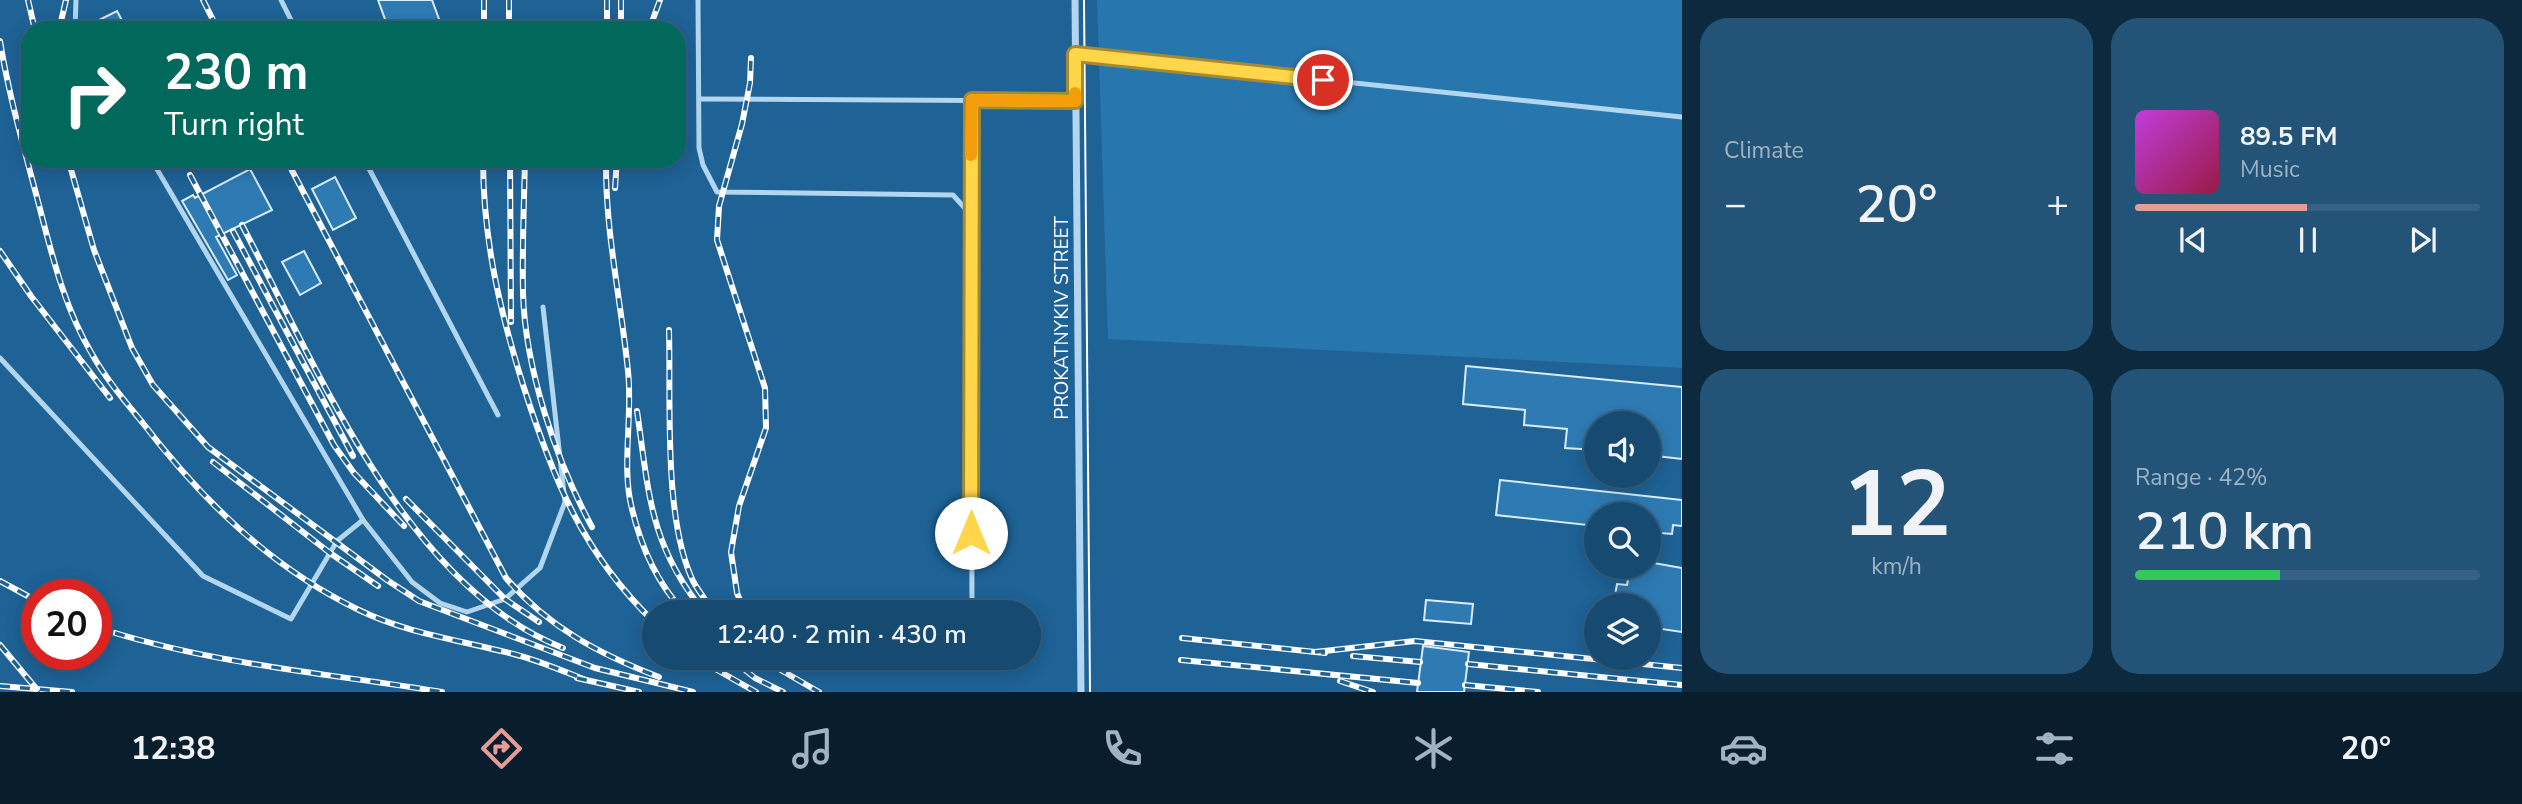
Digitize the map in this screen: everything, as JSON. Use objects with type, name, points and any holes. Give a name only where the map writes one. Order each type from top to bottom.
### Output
[{"type":"street","name":"PROKATNYKIV STREET","points":[[1074,0],[1081,692]]},
{"type":"lane","points":[[75,21],[76,0]]},
{"type":"lane","points":[[281,0],[292,21]]},
{"type":"lane","points":[[698,0],[699,148],[703,165],[717,192],[953,195],[971,215]]},
{"type":"lane","points":[[1075,54],[1682,117]]},
{"type":"lane","points":[[699,99],[1075,101]]},
{"type":"lane","points":[[972,100],[972,600]]},
{"type":"lane","points":[[156,168],[363,520],[412,582],[440,603],[467,612],[505,599],[540,568],[565,502],[543,307]]},
{"type":"lane","points":[[369,168],[498,415]]},
{"type":"lane","points":[[0,358],[203,576],[291,620],[337,541],[363,520]]},
{"type":"shaded area","points":[[1097,0],[1682,0],[1682,368],[1108,339]]},
{"type":"building","points":[[378,0],[432,0],[440,21],[386,21]]},
{"type":"building","points":[[117,11],[122,21],[97,21]]},
{"type":"building","points":[[250,169],[272,210],[216,237],[237,275],[228,280],[182,201],[193,195],[195,198]]},
{"type":"building","points":[[335,177],[356,218],[333,230],[312,189]]},
{"type":"building","points":[[304,251],[321,283],[300,295],[282,262]]},
{"type":"building","points":[[1466,366],[1682,387],[1682,459],[1661,457],[1661,411],[1584,411],[1584,449],[1565,448],[1567,429],[1524,425],[1525,410],[1463,404]]},
{"type":"building","points":[[1500,480],[1682,500],[1682,526],[1673,525],[1672,534],[1661,533],[1661,502],[1584,502],[1584,525],[1496,515]]},
{"type":"building","points":[[1661,564],[1682,568],[1682,632],[1661,629],[1661,593],[1615,593],[1617,584],[1627,585],[1628,579],[1661,579]]},
{"type":"building","points":[[1426,600],[1473,604],[1471,624],[1424,620]]},
{"type":"building","points":[[1423,646],[1469,652],[1464,692],[1417,692]]},
{"type":"tram line","points":[[1084,0],[1090,692]]},
{"type":"railway","points":[[28,0],[33,21]]},
{"type":"railway","points":[[61,21],[66,0]]},
{"type":"railway","points":[[203,0],[214,21]]},
{"type":"railway","points":[[484,0],[484,21]]},
{"type":"railway","points":[[509,0],[509,21]]},
{"type":"railway","points":[[607,0],[607,21]]},
{"type":"railway","points":[[621,0],[621,21]]},
{"type":"railway","points":[[652,21],[660,0]]},
{"type":"railway","points":[[0,41],[21,135]]},
{"type":"railway","points":[[740,600],[731,552],[739,506],[766,428],[765,388],[717,240],[719,206],[742,124],[750,83],[751,58]]},
{"type":"railway","points":[[29,168],[58,274],[73,315],[92,354],[109,381],[165,451],[240,529],[296,573],[327,593],[376,618],[523,657],[586,680]]},
{"type":"railway","points":[[71,168],[94,250],[132,348],[153,385],[208,447],[419,601],[595,668],[693,692]]},
{"type":"railway","points":[[291,168],[506,578],[557,625],[616,659],[659,677]]},
{"type":"railway","points":[[483,168],[486,218],[500,304],[524,388],[547,454],[590,542],[608,569],[642,610]]},
{"type":"railway","points":[[510,168],[511,322]]},
{"type":"railway","points":[[525,168],[523,293],[530,352],[536,383],[555,444],[592,527]]},
{"type":"railway","points":[[606,168],[611,239],[629,388],[629,493],[646,551],[674,600]]},
{"type":"railway","points":[[615,188],[616,168]]},
{"type":"railway","points":[[190,175],[334,445],[354,473],[404,526]]},
{"type":"railway","points":[[242,225],[335,405],[371,466],[412,524],[457,576],[507,618],[563,648]]},
{"type":"railway","points":[[233,231],[353,456]]},
{"type":"railway","points":[[0,251],[31,296],[110,398]]},
{"type":"railway","points":[[669,330],[670,458],[677,525],[683,555],[693,581],[705,600]]},
{"type":"railway","points":[[637,411],[654,517],[672,563],[695,600]]},
{"type":"railway","points":[[213,462],[330,553],[378,586]]},
{"type":"railway","points":[[406,499],[505,599],[539,622]]},
{"type":"railway","points":[[0,581],[21,592]]},
{"type":"railway","points":[[112,632],[224,659],[442,692]]},
{"type":"railway","points":[[1182,638],[1325,653]]},
{"type":"railway","points":[[1315,652],[1415,641],[1682,668]]},
{"type":"railway","points":[[0,645],[39,692]]},
{"type":"railway","points":[[1353,656],[1420,662]]},
{"type":"railway","points":[[1181,660],[1418,683]]},
{"type":"railway","points":[[1468,664],[1682,685]]},
{"type":"railway","points":[[717,670],[756,692]]},
{"type":"railway","points":[[745,670],[783,692]]},
{"type":"railway","points":[[781,670],[819,692]]},
{"type":"railway","points":[[577,678],[639,692]]},
{"type":"railway","points":[[1340,681],[1373,692]]},
{"type":"railway","points":[[1465,685],[1538,692]]},
{"type":"railway","points":[[0,686],[72,692]]},
{"type":"slow traffic","points":[[971,155],[972,100],[1075,101],[1075,93]]},
{"type":"route","points":[[971,533],[972,100],[1075,101],[1075,54],[1323,80]]}]
